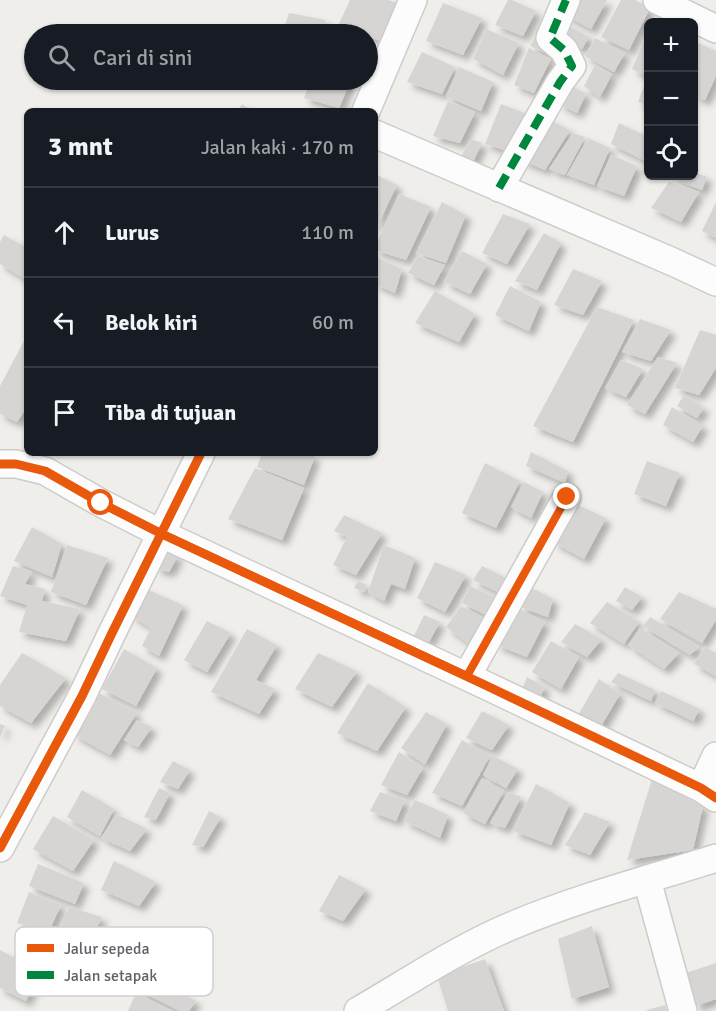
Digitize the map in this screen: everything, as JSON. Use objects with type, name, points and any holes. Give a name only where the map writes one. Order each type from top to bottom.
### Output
[{"type":"street","points":[[378,83],[413,0]]},
{"type":"street","points":[[500,188],[560,82],[572,66],[564,50],[550,38],[566,0]]},
{"type":"street","points":[[657,0],[716,30]]},
{"type":"street","points":[[367,108],[375,90]]},
{"type":"street","points":[[378,135],[716,282]]},
{"type":"street","points":[[0,848],[82,696],[200,456]]},
{"type":"street","points":[[0,464],[16,464],[45,471],[162,534],[467,676],[709,793],[716,756]]},
{"type":"street","points":[[467,676],[567,497]]},
{"type":"street","points":[[358,1011],[450,956],[508,927],[553,909],[716,858]]},
{"type":"street","points":[[647,880],[683,1011]]},
{"type":"building","points":[[350,0],[388,0],[401,4],[389,43],[378,40],[378,24],[339,24]]},
{"type":"building","points":[[508,0],[536,11],[523,36],[495,25]]},
{"type":"building","points":[[574,0],[607,0],[591,29],[565,15]]},
{"type":"building","points":[[621,0],[635,0],[650,8],[629,50],[601,37]]},
{"type":"building","points":[[443,3],[482,18],[463,55],[426,41]]},
{"type":"building","points":[[289,13],[326,20],[324,24],[285,24]]},
{"type":"building","points":[[560,21],[589,37],[582,49],[553,35]]},
{"type":"building","points":[[486,29],[519,43],[503,75],[473,59]]},
{"type":"building","points":[[536,35],[558,46],[551,56],[530,46]]},
{"type":"building","points":[[595,38],[625,53],[614,72],[585,56]]},
{"type":"building","points":[[644,40],[644,75],[632,69]]},
{"type":"building","points":[[698,43],[716,51],[716,76],[705,100],[698,97]]},
{"type":"building","points":[[529,48],[551,59],[534,93],[514,85]]},
{"type":"building","points":[[422,52],[455,67],[442,94],[407,82]]},
{"type":"building","points":[[595,65],[612,74],[600,97],[584,86]]},
{"type":"building","points":[[459,67],[493,82],[481,111],[446,96]]},
{"type":"building","points":[[569,84],[586,94],[577,113],[559,104]]},
{"type":"building","points":[[644,86],[644,104],[638,102]]},
{"type":"building","points":[[307,90],[347,90],[339,108],[304,98]]},
{"type":"building","points":[[448,101],[475,112],[460,143],[433,136]]},
{"type":"building","points":[[501,104],[530,115],[508,151],[485,144]]},
{"type":"building","points":[[544,117],[570,130],[545,170],[521,160]]},
{"type":"building","points":[[619,123],[644,135],[644,160],[611,144]]},
{"type":"building","points":[[573,133],[585,137],[565,175],[549,169]]},
{"type":"building","points":[[588,138],[610,148],[594,185],[567,175]]},
{"type":"building","points":[[471,139],[482,143],[471,166],[458,162]]},
{"type":"building","points":[[611,155],[637,166],[624,196],[597,186]]},
{"type":"building","points":[[698,174],[707,177],[702,190],[677,180],[698,180]]},
{"type":"building","points":[[378,176],[397,185],[378,225]]},
{"type":"building","points":[[669,182],[699,192],[681,222],[651,208]]},
{"type":"building","points":[[399,194],[431,207],[406,260],[378,251],[378,240]]},
{"type":"building","points":[[442,202],[466,215],[446,263],[416,253]]},
{"type":"building","points":[[716,202],[716,238],[702,231]]},
{"type":"building","points":[[503,214],[530,224],[507,264],[482,253]]},
{"type":"building","points":[[544,233],[561,243],[537,290],[515,281]]},
{"type":"building","points":[[4,235],[24,246],[24,278],[0,264],[0,242]]},
{"type":"building","points":[[462,251],[487,264],[470,294],[444,282]]},
{"type":"building","points":[[418,256],[445,265],[434,285],[408,273]]},
{"type":"building","points":[[378,257],[402,269],[395,293],[378,285]]},
{"type":"building","points":[[573,269],[602,281],[583,315],[554,305]]},
{"type":"building","points":[[510,286],[541,302],[529,331],[495,315]]},
{"type":"building","points":[[435,291],[475,314],[459,342],[415,323]]},
{"type":"building","points":[[597,307],[634,320],[573,442],[533,426]]},
{"type":"building","points":[[640,319],[671,330],[651,361],[622,352]]},
{"type":"building","points":[[700,330],[716,335],[716,368],[699,395],[675,388]]},
{"type":"building","points":[[24,341],[24,412],[17,422],[0,414],[0,386]]},
{"type":"building","points":[[658,357],[677,363],[645,414],[627,405]]},
{"type":"building","points":[[621,360],[643,369],[626,397],[605,388]]},
{"type":"building","points":[[684,395],[704,408],[697,418],[677,406]]},
{"type":"building","points":[[672,407],[703,426],[693,442],[663,425]]},
{"type":"building","points":[[531,452],[568,471],[565,483],[526,466]]},
{"type":"building","points":[[261,456],[315,456],[304,485],[257,467]]},
{"type":"building","points":[[647,461],[680,473],[666,506],[634,494]]},
{"type":"building","points":[[485,463],[520,481],[496,528],[462,513]]},
{"type":"building","points":[[255,468],[304,488],[282,540],[228,519]]},
{"type":"building","points":[[524,482],[543,492],[531,518],[511,507]]},
{"type":"building","points":[[573,503],[606,518],[584,559],[553,542]]},
{"type":"building","points":[[344,515],[382,533],[356,575],[333,565],[347,537],[334,531]]},
{"type":"building","points":[[32,527],[62,544],[52,577],[14,561]]},
{"type":"building","points":[[67,545],[108,558],[86,605],[51,592]]},
{"type":"building","points":[[384,545],[415,558],[405,589],[391,584],[384,601],[368,592]]},
{"type":"building","points":[[162,549],[178,556],[169,572],[155,568]]},
{"type":"building","points":[[435,562],[466,575],[445,612],[417,598]]},
{"type":"building","points":[[13,566],[32,572],[25,584],[45,589],[42,601],[80,609],[66,641],[19,632],[27,605],[0,596]]},
{"type":"building","points":[[482,566],[506,578],[500,593],[473,580]]},
{"type":"building","points":[[358,581],[367,585],[364,592],[354,588]]},
{"type":"building","points":[[470,586],[496,598],[486,615],[462,603]]},
{"type":"building","points":[[530,587],[553,599],[548,617],[520,607]]},
{"type":"building","points":[[625,587],[642,597],[632,610],[616,601]]},
{"type":"building","points":[[144,588],[183,605],[159,656],[142,646],[151,628],[130,615]]},
{"type":"building","points":[[679,592],[716,609],[716,620],[702,643],[660,619]]},
{"type":"building","points":[[607,602],[639,622],[624,644],[590,623]]},
{"type":"building","points":[[461,606],[484,618],[468,643],[446,627]]},
{"type":"building","points":[[515,607],[545,622],[527,657],[496,645]]},
{"type":"building","points":[[424,615],[440,622],[429,642],[414,636]]},
{"type":"building","points":[[650,617],[699,647],[690,655],[643,626]]},
{"type":"building","points":[[207,621],[231,633],[207,672],[184,660]]},
{"type":"building","points":[[575,624],[602,639],[587,657],[561,642]]},
{"type":"building","points":[[640,628],[679,653],[664,669],[628,645]]},
{"type":"building","points":[[247,629],[277,645],[256,680],[275,689],[259,714],[211,692]]},
{"type":"building","points":[[551,641],[579,657],[561,689],[532,672]]},
{"type":"building","points":[[705,647],[716,653],[716,676],[694,664]]},
{"type":"building","points":[[124,649],[157,668],[136,706],[102,689]]},
{"type":"building","points":[[22,653],[66,678],[31,723],[0,706],[0,685]]},
{"type":"building","points":[[318,653],[357,671],[332,707],[295,689]]},
{"type":"building","points":[[618,673],[655,690],[651,701],[611,682]]},
{"type":"building","points":[[527,677],[545,687],[537,703],[520,694]]},
{"type":"building","points":[[599,679],[620,694],[597,733],[574,722]]},
{"type":"building","points":[[368,683],[406,707],[377,751],[337,733]]},
{"type":"building","points":[[661,691],[700,709],[693,721],[655,703]]},
{"type":"building","points":[[97,692],[137,713],[110,755],[73,734]]},
{"type":"building","points":[[482,711],[509,725],[492,750],[466,738]]},
{"type":"building","points":[[426,712],[447,724],[425,764],[401,748]]},
{"type":"building","points":[[137,720],[152,727],[138,747],[124,740]]},
{"type":"building","points":[[0,724],[5,726],[0,738]]},
{"type":"building","points":[[462,740],[490,756],[462,806],[432,793]]},
{"type":"building","points":[[399,752],[423,768],[407,795],[381,785]]},
{"type":"building","points":[[493,756],[518,769],[506,788],[483,775]]},
{"type":"building","points":[[173,761],[190,770],[178,789],[160,782]]},
{"type":"building","points":[[482,778],[504,791],[485,824],[463,813]]},
{"type":"building","points":[[652,779],[703,806],[693,850],[627,860]]},
{"type":"building","points":[[536,784],[570,803],[551,845],[513,831]]},
{"type":"building","points":[[159,788],[170,793],[156,820],[144,817]]},
{"type":"building","points":[[82,790],[114,809],[100,836],[67,817]]},
{"type":"building","points":[[380,792],[405,800],[396,821],[370,811]]},
{"type":"building","points":[[508,792],[521,797],[505,828],[490,823]]},
{"type":"building","points":[[415,800],[448,815],[440,838],[404,821]]},
{"type":"building","points":[[209,811],[221,817],[203,847],[192,845]]},
{"type":"building","points":[[585,812],[610,822],[590,855],[565,845]]},
{"type":"building","points":[[116,814],[147,829],[130,851],[101,838]]},
{"type":"building","points":[[53,816],[94,840],[73,871],[33,849]]},
{"type":"building","points":[[114,861],[156,882],[139,906],[101,890]]},
{"type":"building","points":[[38,864],[84,883],[75,904],[29,886]]},
{"type":"building","points":[[339,875],[366,889],[343,921],[319,911]]},
{"type":"building","points":[[29,892],[61,905],[51,927],[33,927],[17,923]]},
{"type":"building","points":[[69,907],[102,917],[97,927],[60,927]]},
{"type":"building","points":[[592,926],[609,987],[572,999],[558,939]]},
{"type":"building","points":[[0,950],[15,958],[15,996],[0,988]]},
{"type":"building","points":[[485,959],[504,1011],[448,1011],[437,976]]},
{"type":"building","points":[[716,963],[716,999],[696,1006],[686,973]]},
{"type":"building","points":[[16,996],[29,996],[26,1001]]},
{"type":"building","points":[[135,996],[142,996],[172,1011],[128,1011]]},
{"type":"building","points":[[150,996],[187,996],[196,1001],[189,1011],[180,1011]]},
{"type":"building","points":[[665,1005],[667,1011],[647,1011],[647,1010]]},
{"type":"marked path","points":[[499,188],[560,82],[572,66],[564,50],[550,38],[566,0]]},
{"type":"cycle path","points":[[0,848],[82,696],[200,456]]},
{"type":"cycle path","points":[[0,464],[16,464],[45,471],[162,534],[485,685],[701,788],[716,798]]},
{"type":"route","points":[[101,503],[162,534],[467,676],[567,497]]}]
